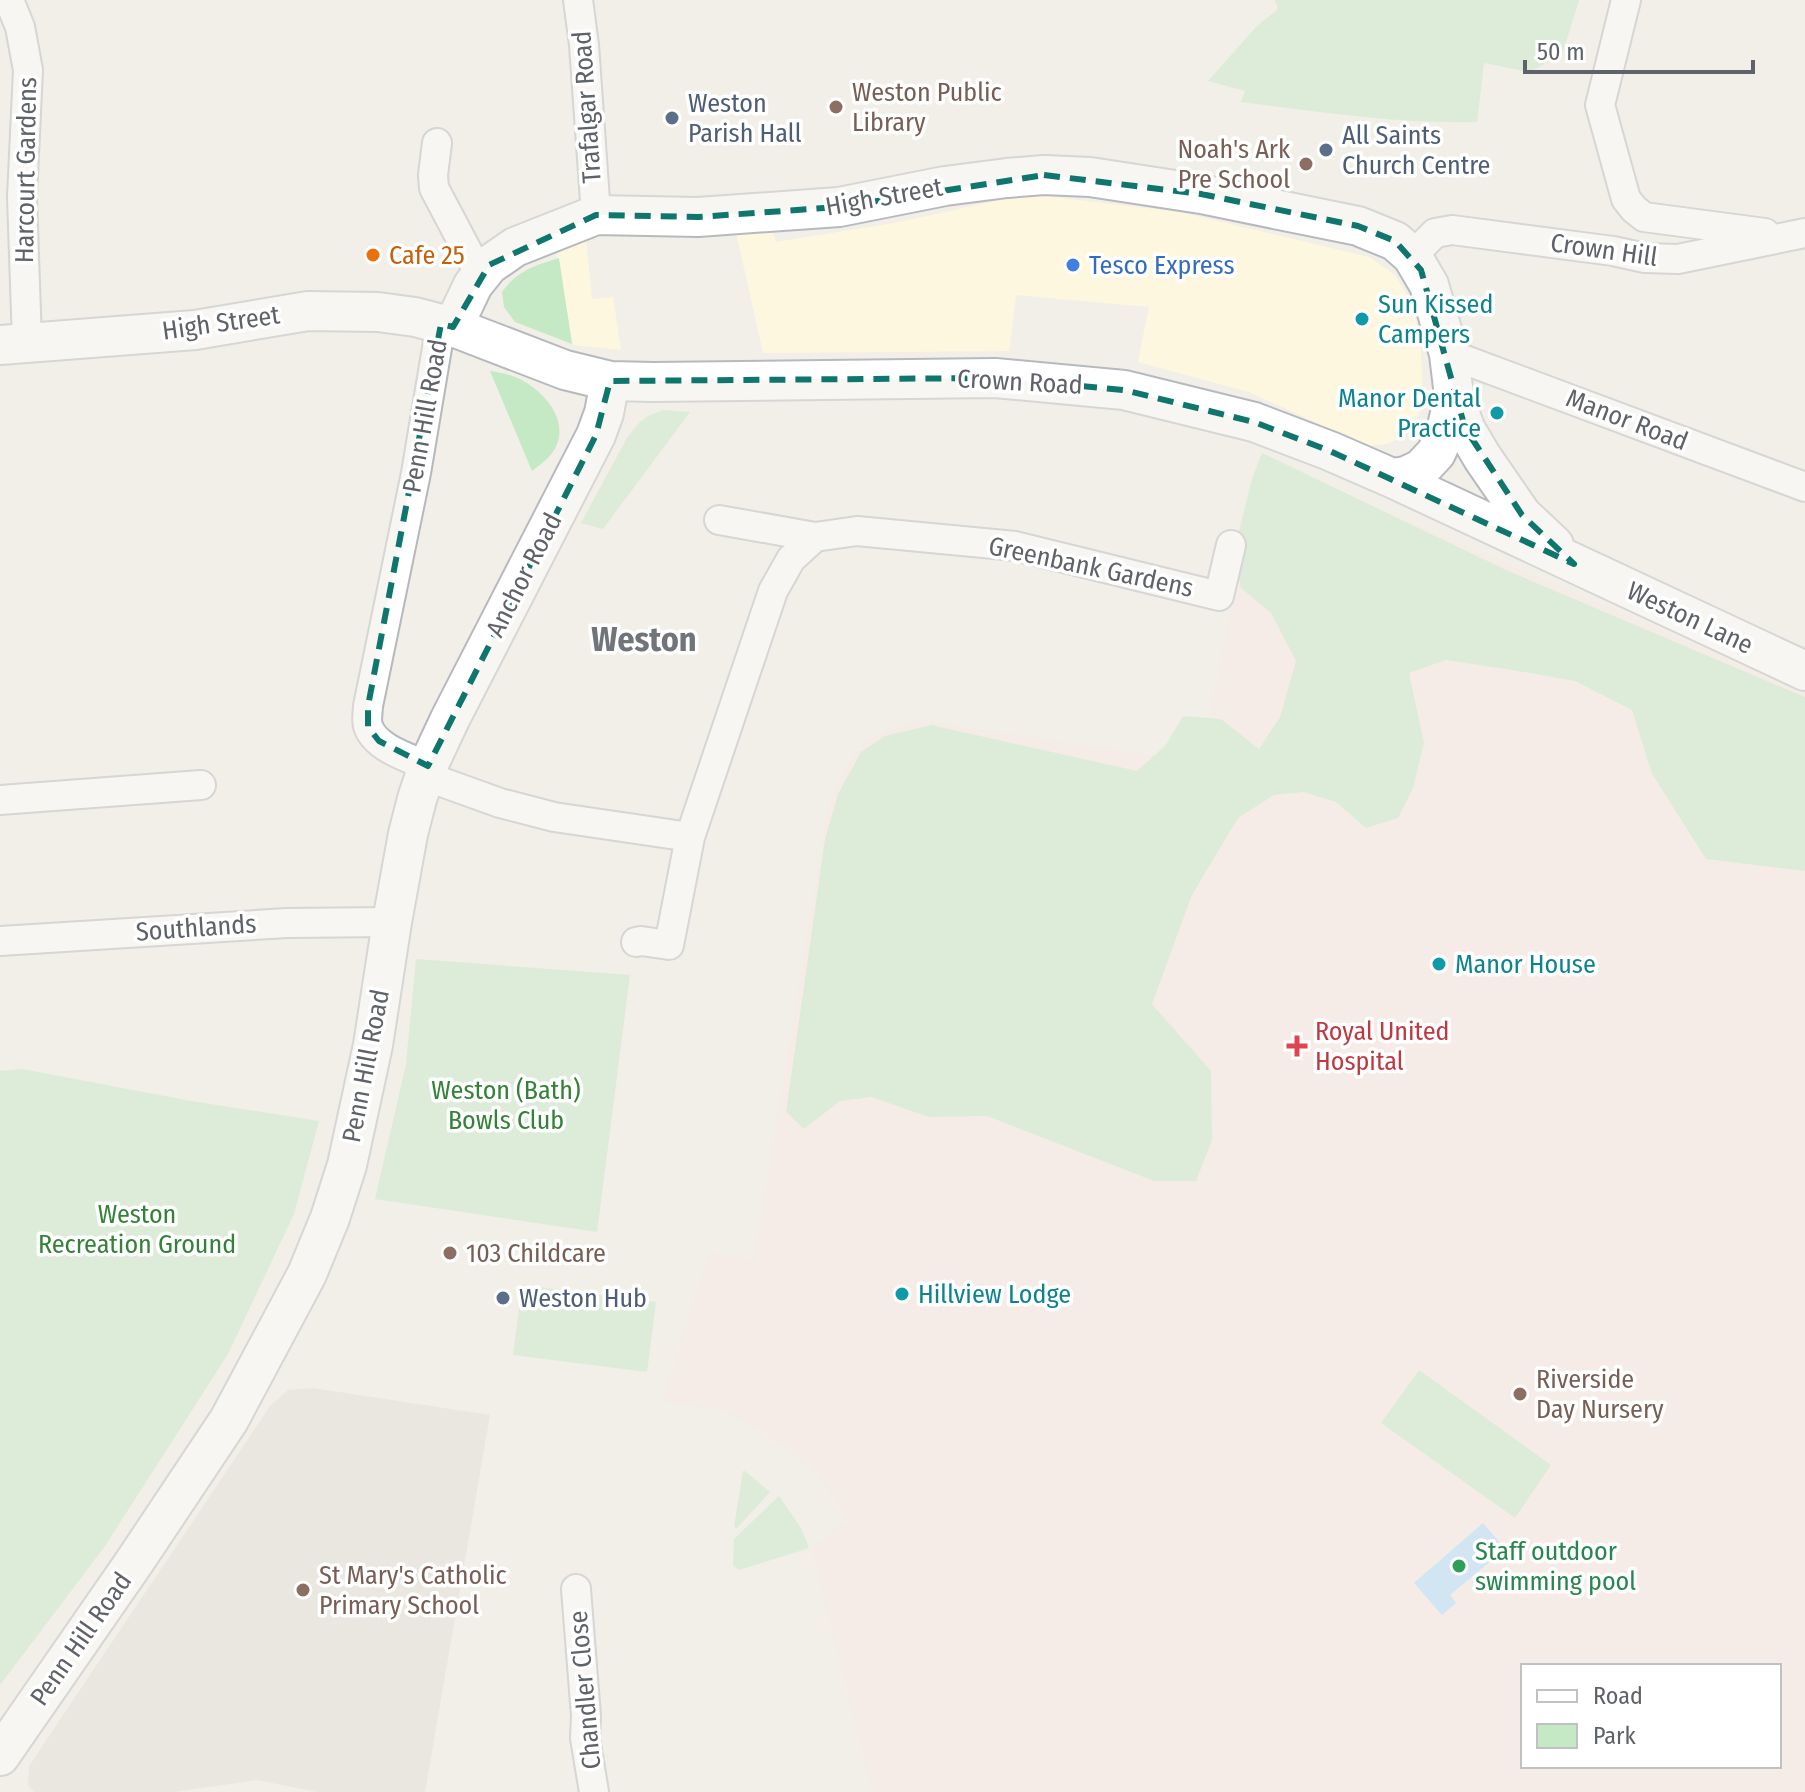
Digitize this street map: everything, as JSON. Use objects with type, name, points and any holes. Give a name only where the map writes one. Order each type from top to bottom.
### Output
[{"type":"street","name":"Harcourt Gardens","points":[[9,0],[20,27],[28,70],[14,344]]},
{"type":"street","name":"Trafalgar Road","points":[[578,0],[596,215]]},
{"type":"street","points":[[1626,0],[1600,105],[1626,199],[1644,217],[1656,220],[1798,235]]},
{"type":"street","points":[[437,143],[434,188],[480,275]]},
{"type":"street","name":"High Street","points":[[14,344],[195,330],[308,311],[378,312],[415,317],[447,326],[489,265],[515,247],[596,215],[698,217],[839,207],[945,186],[1044,175],[1090,177],[1201,194],[1358,226],[1395,241],[1412,256]]},
{"type":"street","name":"Crown Hill","points":[[1412,256],[1435,233],[1452,230],[1678,259],[1798,235]]},
{"type":"street","points":[[1412,256],[1429,285],[1449,354],[1454,396],[1465,428],[1522,515],[1574,564]]},
{"type":"street","name":"Crown Road","points":[[447,326],[565,370],[610,381],[995,378],[1108,388],[1183,403],[1254,422],[1330,451],[1574,564]]},
{"type":"street","name":"Penn Hill Road","points":[[0,1756],[229,1420],[307,1274],[347,1165],[373,1045],[408,834],[427,771],[379,741],[368,727],[368,706],[447,326]]},
{"type":"street","name":"Manor Road","points":[[1449,354],[1805,487]]},
{"type":"street","name":"Anchor Road","points":[[427,771],[450,719],[596,435],[610,381]]},
{"type":"street","points":[[1392,478],[1421,469],[1436,453],[1446,431],[1454,396]]},
{"type":"street","name":"Greenbank Gardens","points":[[719,520],[815,537],[857,531],[1015,546],[1219,596],[1231,545]]},
{"type":"street","points":[[636,942],[669,945],[690,837],[773,591],[791,559],[815,537]]},
{"type":"street","name":"Weston Lane","points":[[1574,564],[1805,671]]},
{"type":"street","points":[[427,771],[500,803],[554,817],[690,837]]},
{"type":"street","points":[[0,800],[201,785]]},
{"type":"street","name":"Southlands","points":[[0,941],[287,923],[392,922]]},
{"type":"street","name":"Chandler Close","points":[[576,1589],[585,1738],[594,1792]]},
{"type":"highlighted area","points":[[1044,175],[1201,194],[1358,226],[1395,241],[1421,270],[1465,428],[1522,515],[1574,564],[1330,451],[1254,422],[1124,390],[995,378],[610,381],[596,435],[428,766],[379,741],[368,727],[368,706],[441,324],[453,327],[489,265],[596,215],[698,217],[839,207]]},
{"type":"shaded area","points":[[1027,194],[1179,212],[1369,257],[1395,275],[1416,317],[1423,401],[1418,417],[1405,435],[1387,444],[1368,446],[1249,392],[1138,362],[1149,307],[1016,295],[1009,351],[763,353],[736,232],[771,227],[776,242],[900,222]]},
{"type":"shaded area","points":[[586,239],[592,299],[613,297],[621,350],[573,345],[556,250]]},
{"type":"shaded area","name":"Royal United Hospital","points":[[1256,488],[1344,494],[1805,692],[1805,1792],[875,1792],[869,1781],[812,1548],[847,1521],[820,1476],[792,1451],[726,1411],[662,1401],[710,1252],[754,1260],[829,804],[843,770],[868,739],[919,720],[1200,763]]},
{"type":"shaded area","name":"St Mary's Catholic Primary School","points":[[313,1388],[490,1415],[425,1792],[317,1792],[257,1780],[174,1792],[34,1792],[28,1785],[29,1766],[270,1406],[288,1390]]},
{"type":"green space","points":[[1275,0],[1579,0],[1562,55],[1529,72],[1484,63],[1477,122],[1447,122],[1359,116],[1241,102],[1245,91],[1208,81],[1257,26],[1278,9]]},
{"type":"green space","points":[[559,258],[572,344],[515,322],[504,307],[502,292],[514,279],[534,266]]},
{"type":"green space","points":[[490,371],[509,375],[534,388],[555,413],[559,423],[557,444],[550,456],[532,471]]},
{"type":"green space","points":[[663,410],[690,412],[603,529],[581,523],[627,438],[648,416]]},
{"type":"green space","points":[[1262,453],[1506,570],[1805,697],[1805,871],[1706,859],[1652,774],[1632,710],[1575,681],[1446,660],[1409,673],[1424,743],[1413,788],[1398,818],[1366,828],[1336,802],[1303,792],[1274,795],[1238,818],[1192,895],[1152,1004],[1211,1071],[1212,1140],[1196,1181],[1154,1181],[987,1116],[929,1117],[871,1097],[840,1101],[804,1129],[786,1112],[825,839],[838,794],[861,752],[885,736],[931,725],[1137,771],[1166,745],[1183,716],[1221,719],[1259,749],[1280,717],[1296,661],[1271,613],[1241,588],[1233,555],[1252,479]]},
{"type":"green space","name":"Weston (Bath) Bowls Club","points":[[416,959],[630,975],[597,1232],[375,1199],[406,1064]]},
{"type":"green space","name":"Weston Recreation Ground","points":[[22,1069],[319,1121],[294,1214],[228,1354],[105,1546],[0,1685],[0,1071]]},
{"type":"green space","points":[[522,1285],[656,1302],[647,1372],[513,1355]]},
{"type":"green space","points":[[1419,1370],[1551,1465],[1515,1518],[1381,1423]]},
{"type":"green space","points":[[743,1471],[770,1492],[737,1528],[734,1527]]},
{"type":"green space","points":[[779,1496],[801,1528],[809,1548],[739,1570],[733,1565],[734,1539]]},
{"type":"water","name":"Staff outdoor swimming pool","points":[[1483,1523],[1505,1549],[1450,1595],[1456,1603],[1442,1615],[1414,1583]]},
{"type":"place","name":"Weston Public Library","points":[[836,107]]},
{"type":"place","name":"Weston Parish Hall","points":[[672,118]]},
{"type":"place","name":"All Saints Church Centre","points":[[1326,150]]},
{"type":"place","name":"Noah's Ark Pre School","points":[[1306,164]]},
{"type":"place","name":"Cafe 25","points":[[373,255]]},
{"type":"place","name":"Tesco Express","points":[[1073,265]]},
{"type":"place","name":"Sun Kissed Campers","points":[[1362,319]]},
{"type":"place","name":"Manor Dental Practice","points":[[1497,413]]},
{"type":"place","name":"Manor House","points":[[1439,964]]},
{"type":"place","name":"Royal United Hospital","points":[[1297,1046]]},
{"type":"place","name":"103 Childcare","points":[[450,1253]]},
{"type":"place","name":"Hillview Lodge","points":[[902,1294]]},
{"type":"place","name":"Weston Hub","points":[[503,1298]]},
{"type":"place","name":"Riverside Day Nursery","points":[[1520,1394]]},
{"type":"place","name":"Staff outdoor swimming pool","points":[[1459,1566]]},
{"type":"place","name":"St Mary's Catholic Primary School","points":[[303,1590]]},
{"type":"district","name":"Weston","points":[[644,639]]}]
